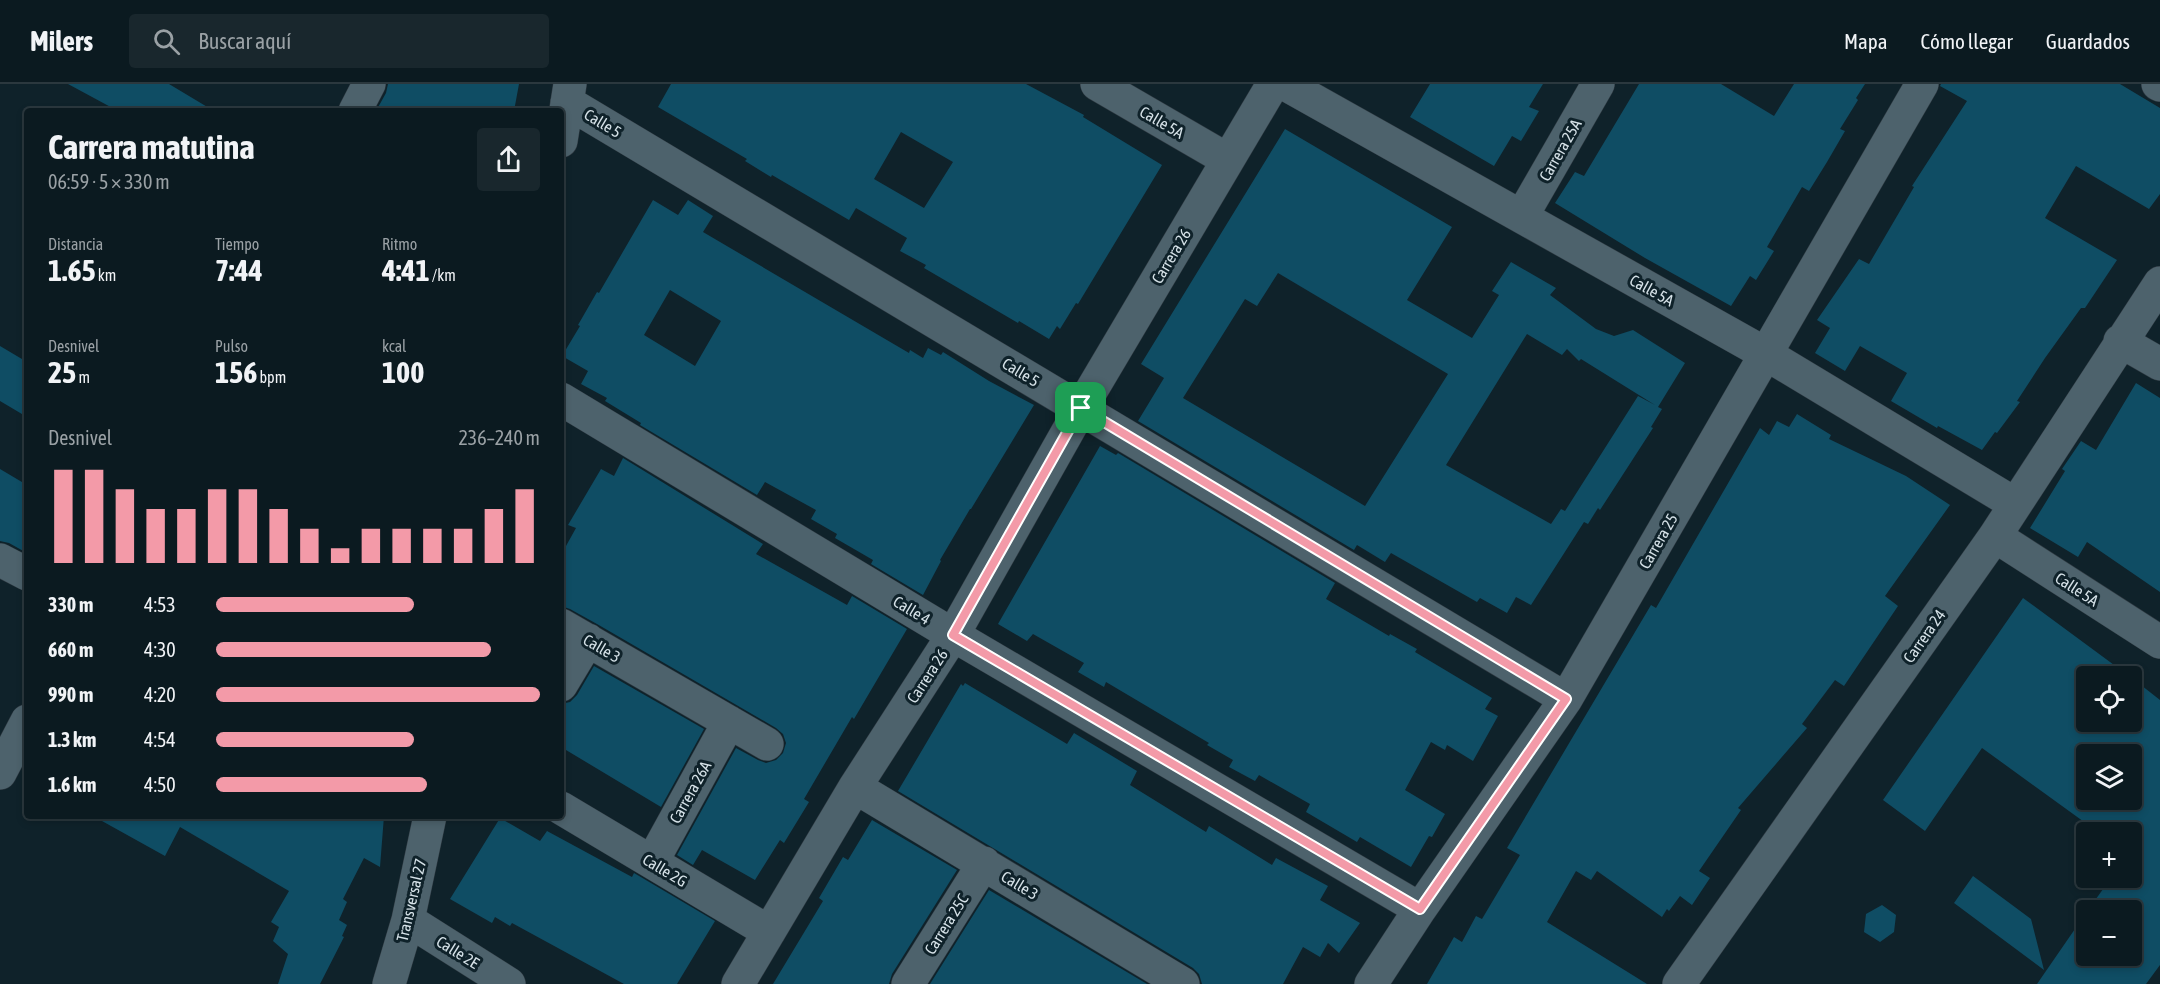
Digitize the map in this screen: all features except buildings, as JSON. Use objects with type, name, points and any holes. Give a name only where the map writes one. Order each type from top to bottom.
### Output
[{"type":"street","points":[[357,108],[369,84]]},
{"type":"street","name":"Calle 5A","points":[[1097,84],[1228,160]]},
{"type":"street","name":"Carrera 26","points":[[738,984],[855,787],[953,635],[1081,408],[1273,84]]},
{"type":"street","name":"Calle 5A","points":[[1285,84],[1766,354],[2015,504]]},
{"type":"street","name":"Carrera 25A","points":[[1522,216],[1598,84]]},
{"type":"street","name":"Carrera 25","points":[[1371,984],[1420,909],[1566,699],[1922,84]]},
{"type":"street","points":[[564,120],[568,93]]},
{"type":"street","name":"Calle 5","points":[[568,93],[1081,408],[1566,699]]},
{"type":"street","name":"Carrera 24","points":[[1679,984],[1995,536],[2160,283]]},
{"type":"street","points":[[2120,342],[2160,364]]},
{"type":"street","name":"Calle 4","points":[[564,401],[953,635],[1420,909]]},
{"type":"street","name":"Calle 5A","points":[[1995,536],[2160,642]]},
{"type":"street","points":[[0,560],[24,572]]},
{"type":"street","points":[[564,673],[574,632]]},
{"type":"street","name":"Calle 3","points":[[574,632],[767,744]]},
{"type":"street","name":"Carrera 26A","points":[[652,862],[729,722]]},
{"type":"street","points":[[0,773],[24,727]]},
{"type":"street","name":"Calle 3","points":[[855,787],[1183,984]]},
{"type":"street","name":"Calle 2G","points":[[564,810],[769,932]]},
{"type":"street","name":"Transversal 27","points":[[389,984],[408,920],[429,819]]},
{"type":"street","name":"Carrera 25C","points":[[908,984],[984,864]]},
{"type":"street","name":"Calle 2E","points":[[408,920],[509,984]]},
{"type":"route","points":[[1081,408],[1566,699],[1420,909],[953,635],[1081,408]]}]
